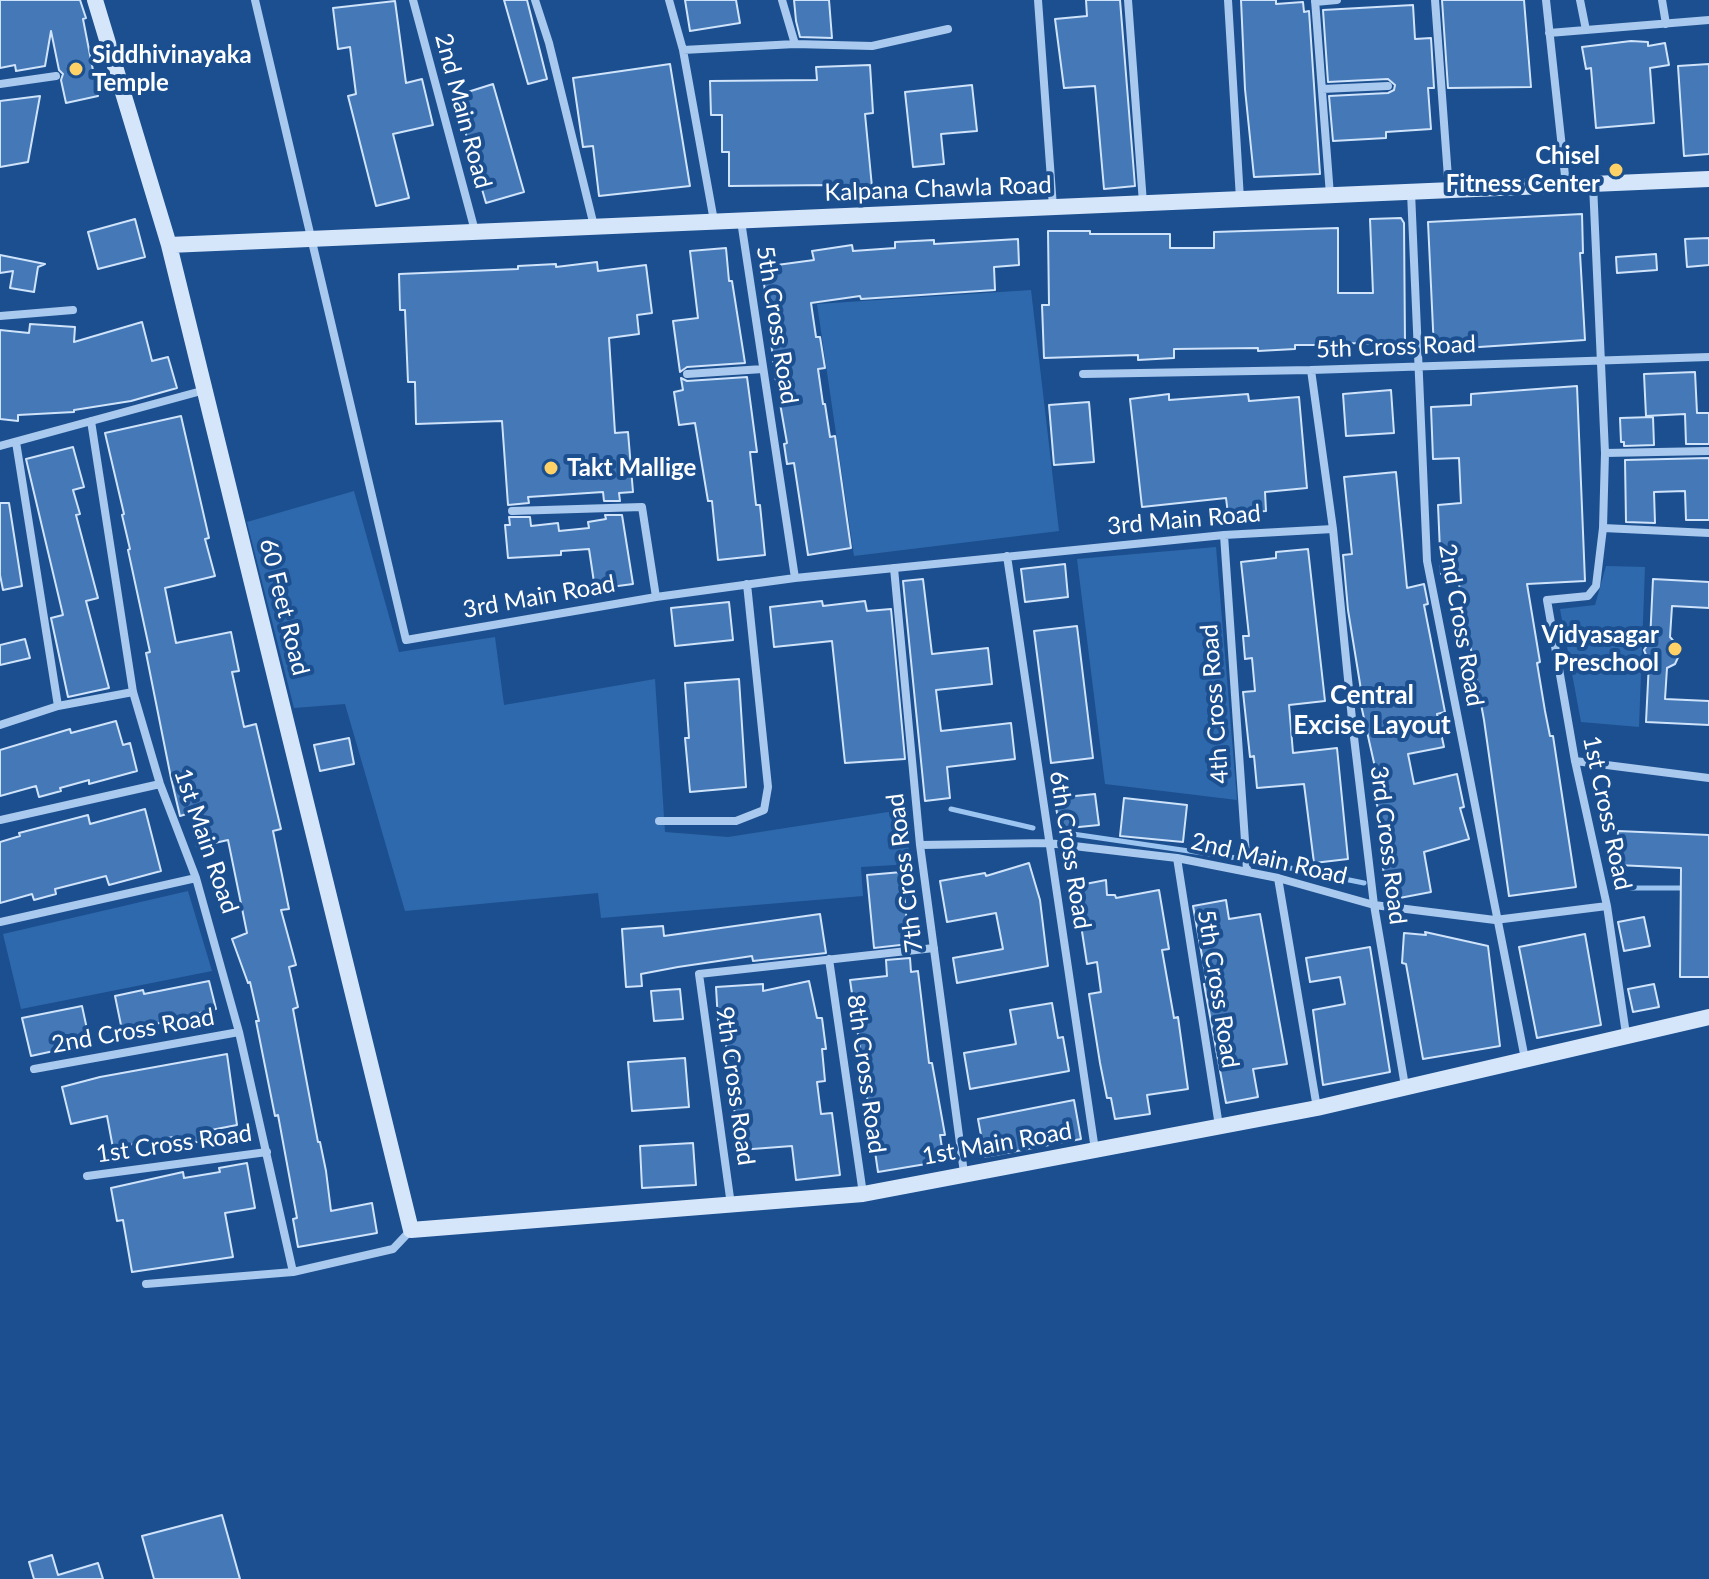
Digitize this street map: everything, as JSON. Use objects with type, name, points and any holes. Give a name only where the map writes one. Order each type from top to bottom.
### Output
[{"type":"street","name":"60 Feet Road","points":[[95,0],[169,245],[411,1230]]},
{"type":"street","name":"3rd Main Road","points":[[255,0],[406,640],[656,597],[795,578],[1224,535],[1333,529]]},
{"type":"street","name":"2nd Main Road","points":[[413,0],[475,232]]},
{"type":"street","points":[[535,0],[549,43],[594,227]]},
{"type":"street","points":[[669,0],[683,50],[714,222]]},
{"type":"street","points":[[782,0],[795,44]]},
{"type":"street","points":[[1038,0],[1053,208]]},
{"type":"street","points":[[1128,0],[1143,204]]},
{"type":"street","points":[[1228,0],[1241,200]]},
{"type":"street","points":[[1330,196],[1315,1],[1337,0]]},
{"type":"street","points":[[1435,0],[1449,191]]},
{"type":"street","points":[[1546,0],[1566,186]]},
{"type":"street","points":[[1580,0],[1586,30]]},
{"type":"street","points":[[1662,0],[1666,24]]},
{"type":"street","points":[[1549,33],[1709,20]]},
{"type":"street","points":[[683,50],[795,44],[872,46],[948,29]]},
{"type":"street","points":[[0,84],[56,76]]},
{"type":"street","points":[[1322,89],[1388,86]]},
{"type":"street","name":"Kalpana Chawla Road","points":[[169,245],[1709,179]]},
{"type":"street","points":[[1593,184],[1605,453],[1603,528],[1709,533]]},
{"type":"street","name":"2nd Cross Road","points":[[1411,192],[1427,561],[1495,920],[1525,1059]]},
{"type":"street","name":"5th Cross Road","points":[[741,221],[795,578]]},
{"type":"street","points":[[0,316],[73,310]]},
{"type":"street","name":"5th Cross Road","points":[[1083,374],[1709,357]]},
{"type":"street","points":[[687,374],[763,369]]},
{"type":"street","name":"3rd Cross Road","points":[[1311,370],[1333,529],[1374,905],[1405,1086]]},
{"type":"street","points":[[0,446],[206,390]]},
{"type":"street","name":"1st Main Road","points":[[91,421],[133,692],[160,784],[196,878],[239,1032],[293,1272]]},
{"type":"street","points":[[16,442],[58,706]]},
{"type":"street","points":[[1605,453],[1709,451]]},
{"type":"street","points":[[512,511],[642,507],[656,597]]},
{"type":"street","name":"1st Cross Road","points":[[1603,528],[1596,586],[1588,596],[1547,600],[1575,761],[1607,906],[1626,1034]]},
{"type":"street","name":"4th Cross Road","points":[[1224,535],[1247,870]]},
{"type":"street","name":"6th Cross Road","points":[[1007,556],[1095,1150]]},
{"type":"street","name":"7th Cross Road","points":[[894,568],[920,845],[964,1173]]},
{"type":"street","points":[[659,821],[736,821],[764,810],[768,787],[747,584]]},
{"type":"street","points":[[0,725],[58,706],[133,692]]},
{"type":"street","points":[[1575,761],[1709,778]]},
{"type":"street","points":[[0,820],[160,784]]},
{"type":"street","name":"2nd Main Road","points":[[920,845],[1048,843],[1177,858],[1247,870],[1374,905],[1495,920],[1607,906]]},
{"type":"street","name":"5th Cross Road","points":[[1177,858],[1219,1126]]},
{"type":"street","points":[[0,922],[196,878]]},
{"type":"street","points":[[1278,878],[1317,1108]]},
{"type":"street","points":[[829,959],[934,948]]},
{"type":"street","name":"9th Cross Road","points":[[731,1205],[699,974],[829,959]]},
{"type":"street","name":"8th Cross Road","points":[[829,959],[863,1194]]},
{"type":"street","name":"1st Main Road","points":[[411,1230],[863,1194],[1317,1108],[1709,1017]]},
{"type":"street","name":"2nd Cross Road","points":[[34,1069],[239,1032]]},
{"type":"street","name":"1st Cross Road","points":[[87,1176],[267,1152]]},
{"type":"street","points":[[146,1284],[293,1272],[393,1249],[411,1230]]},
{"type":"shaded area","points":[[1031,290],[1059,531],[854,556],[817,304]]},
{"type":"shaded area","points":[[354,491],[399,652],[495,637],[504,705],[655,679],[665,832],[728,837],[901,810],[912,864],[861,867],[863,896],[601,918],[598,893],[405,911],[345,704],[294,708],[247,522]]},
{"type":"shaded area","points":[[1216,547],[1237,800],[1105,784],[1077,559]]},
{"type":"shaded area","points":[[1606,566],[1645,567],[1639,727],[1581,722],[1560,609],[1595,605]]},
{"type":"shaded area","points":[[188,891],[212,971],[21,1009],[3,934]]},
{"type":"building","points":[[0,0],[80,0],[86,18],[83,19],[98,96],[66,103],[61,80],[63,74],[59,70],[51,31],[45,66],[16,71],[15,65],[0,68]]},
{"type":"building","points":[[504,0],[527,0],[547,79],[528,84]]},
{"type":"building","points":[[685,0],[736,0],[740,23],[690,31]]},
{"type":"building","points":[[794,0],[829,0],[832,38],[800,37]]},
{"type":"building","points":[[1086,0],[1120,0],[1135,186],[1104,189],[1095,86],[1064,88],[1055,19],[1087,16]]},
{"type":"building","points":[[1241,0],[1276,0],[1276,4],[1303,2],[1304,12],[1309,11],[1320,174],[1254,177],[1245,89]]},
{"type":"building","points":[[1442,0],[1524,0],[1531,87],[1448,88]]},
{"type":"building","points":[[395,1],[406,83],[422,79],[433,125],[393,134],[409,198],[376,206],[348,96],[356,94],[350,47],[338,49],[333,8]]},
{"type":"building","points":[[1413,5],[1415,39],[1431,38],[1434,88],[1428,88],[1431,129],[1386,132],[1386,138],[1333,141],[1329,96],[1388,93],[1394,90],[1395,85],[1388,79],[1328,82],[1323,10]]},
{"type":"building","points":[[1648,42],[1648,46],[1665,43],[1669,65],[1650,68],[1654,123],[1596,128],[1591,68],[1586,69],[1582,47]]},
{"type":"building","points":[[670,64],[690,186],[599,196],[593,146],[583,147],[573,78]]},
{"type":"building","points":[[1709,64],[1709,154],[1684,156],[1678,66]]},
{"type":"building","points":[[870,65],[873,113],[865,114],[872,187],[729,186],[729,152],[722,152],[722,115],[711,115],[710,81],[817,80],[816,67]]},
{"type":"building","points":[[493,84],[524,192],[486,203],[455,96]]},
{"type":"building","points":[[972,85],[977,131],[941,134],[944,164],[913,167],[905,92]]},
{"type":"building","points":[[40,96],[28,162],[0,167],[0,101]]},
{"type":"building","points":[[1582,214],[1583,253],[1580,253],[1585,340],[1434,350],[1428,222]]},
{"type":"building","points":[[1401,218],[1404,223],[1405,344],[1295,345],[1295,349],[1258,351],[1258,348],[1174,349],[1174,358],[1138,360],[1138,355],[1044,358],[1042,305],[1049,305],[1048,231],[1170,234],[1170,248],[1214,248],[1214,232],[1338,228],[1338,293],[1373,293],[1370,219]]},
{"type":"building","points":[[135,219],[145,257],[98,269],[88,232]]},
{"type":"building","points":[[1709,238],[1709,265],[1687,267],[1685,239]]},
{"type":"building","points":[[1018,239],[1019,265],[994,267],[995,290],[861,299],[860,296],[811,303],[825,368],[818,369],[823,404],[830,437],[835,436],[851,548],[808,555],[794,463],[787,464],[784,444],[787,443],[762,267],[814,260],[812,251],[852,245],[853,251],[895,248],[895,242],[934,240],[934,244]]},
{"type":"building","points":[[726,248],[729,281],[732,281],[745,363],[687,367],[680,372],[673,321],[698,318],[690,251]]},
{"type":"building","points":[[1656,254],[1657,270],[1617,273],[1616,257]]},
{"type":"building","points":[[0,255],[45,264],[38,267],[34,292],[10,288],[13,271],[0,273]]},
{"type":"building","points":[[597,262],[598,271],[646,265],[652,313],[637,315],[639,334],[609,338],[615,433],[628,432],[633,492],[619,493],[620,501],[604,501],[603,492],[528,497],[529,503],[508,505],[502,421],[416,424],[415,382],[408,382],[405,310],[400,310],[399,274],[518,269],[518,266],[556,264],[556,267]]},
{"type":"building","points":[[142,322],[152,361],[168,357],[177,388],[74,412],[18,415],[18,421],[0,419],[0,330],[29,333],[30,324],[75,327],[74,342]]},
{"type":"building","points":[[1695,372],[1697,413],[1709,413],[1709,444],[1686,444],[1685,414],[1646,416],[1644,374]]},
{"type":"building","points":[[747,377],[757,452],[750,452],[765,555],[718,560],[712,501],[708,501],[695,423],[679,425],[674,392],[683,390],[681,378],[687,381]]},
{"type":"building","points":[[1577,386],[1585,581],[1527,584],[1540,662],[1537,663],[1550,736],[1553,736],[1576,887],[1509,896],[1484,720],[1457,574],[1441,574],[1438,505],[1461,503],[1459,458],[1433,459],[1431,407],[1471,405],[1471,394]]},
{"type":"building","points":[[1391,390],[1394,433],[1346,436],[1343,394]]},
{"type":"building","points":[[1169,394],[1169,400],[1248,394],[1249,401],[1299,397],[1307,488],[1265,492],[1266,511],[1228,514],[1226,498],[1142,507],[1130,399]]},
{"type":"building","points":[[1089,402],[1094,462],[1054,465],[1049,405]]},
{"type":"building","points":[[181,416],[215,576],[165,588],[176,643],[231,632],[239,671],[232,672],[244,727],[256,724],[281,829],[273,831],[289,909],[281,910],[296,965],[289,967],[298,1007],[293,1009],[326,1171],[331,1211],[372,1203],[377,1233],[298,1247],[293,1219],[297,1218],[256,1021],[259,1021],[250,982],[232,939],[247,933],[228,840],[197,847],[190,813],[180,816],[146,653],[150,652],[128,550],[124,514],[105,433]]},
{"type":"building","points":[[1653,417],[1654,445],[1624,446],[1621,442],[1620,418]]},
{"type":"building","points":[[73,447],[84,487],[73,490],[80,514],[76,515],[98,598],[86,601],[109,688],[68,697],[51,618],[63,615],[26,459]]},
{"type":"building","points":[[1709,458],[1709,520],[1686,520],[1685,491],[1654,492],[1655,523],[1626,522],[1625,460]]},
{"type":"building","points":[[1396,472],[1407,588],[1424,584],[1428,604],[1424,605],[1445,712],[1437,714],[1444,747],[1408,754],[1414,784],[1457,774],[1464,807],[1460,808],[1469,839],[1424,852],[1431,892],[1389,900],[1382,863],[1390,861],[1384,826],[1374,796],[1381,794],[1359,696],[1362,696],[1348,610],[1343,555],[1352,554],[1344,477]]},
{"type":"building","points":[[0,503],[9,503],[22,586],[3,590],[0,575]]},
{"type":"building","points":[[605,515],[622,515],[633,584],[595,589],[589,549],[561,551],[561,555],[508,558],[505,525],[510,525],[509,517],[530,517],[531,526],[558,523],[559,531],[589,528],[588,522],[606,519]]},
{"type":"building","points":[[1308,549],[1325,701],[1289,705],[1293,753],[1337,748],[1348,859],[1314,863],[1304,784],[1257,788],[1254,756],[1250,757],[1243,692],[1255,691],[1252,658],[1245,659],[1243,636],[1249,636],[1241,562],[1276,558],[1276,552]]},
{"type":"building","points":[[1065,564],[1068,597],[1025,602],[1021,569]]},
{"type":"building","points":[[923,579],[932,654],[988,648],[992,684],[936,690],[941,731],[1011,723],[1015,759],[947,767],[950,798],[925,801],[903,581]]},
{"type":"building","points":[[1653,579],[1709,582],[1709,608],[1672,606],[1670,637],[1680,653],[1675,664],[1667,668],[1665,699],[1709,701],[1709,725],[1646,722],[1649,662],[1644,650],[1650,641]]},
{"type":"building","points":[[822,601],[823,606],[865,601],[867,611],[891,609],[905,759],[845,763],[832,641],[774,647],[770,607]]},
{"type":"building","points":[[729,602],[733,640],[675,646],[671,608]]},
{"type":"building","points":[[1077,626],[1093,758],[1051,763],[1034,631]]},
{"type":"building","points":[[25,639],[30,658],[0,665],[0,645]]},
{"type":"building","points":[[739,679],[746,787],[690,792],[685,738],[689,738],[685,683]]},
{"type":"building","points":[[116,721],[123,745],[130,743],[137,771],[89,784],[89,780],[39,797],[36,786],[0,796],[0,750],[70,729],[71,733]]},
{"type":"building","points":[[349,738],[354,764],[320,771],[314,745]]},
{"type":"building","points":[[1095,794],[1099,825],[1059,829],[1055,798]]},
{"type":"building","points":[[1124,798],[1187,805],[1183,842],[1120,836]]},
{"type":"building","points":[[145,809],[161,871],[109,885],[106,876],[55,889],[56,894],[34,900],[32,894],[0,903],[0,842],[20,836],[19,833],[88,815],[90,824]]},
{"type":"building","points":[[1618,831],[1709,835],[1709,977],[1680,977],[1681,868],[1617,865]]},
{"type":"building","points":[[1029,863],[1040,900],[1048,966],[957,983],[953,958],[1003,949],[996,913],[947,922],[940,881],[985,873],[986,876]]},
{"type":"building","points":[[902,872],[909,944],[874,948],[867,875]]},
{"type":"building","points":[[1106,880],[1107,895],[1115,895],[1116,898],[1159,890],[1169,949],[1162,950],[1174,1018],[1178,1017],[1188,1089],[1147,1095],[1150,1114],[1115,1119],[1111,1098],[1107,1098],[1089,994],[1101,992],[1097,962],[1087,964],[1075,886]]},
{"type":"building","points":[[1226,900],[1229,919],[1260,914],[1287,1064],[1253,1069],[1258,1097],[1226,1103],[1193,906]]},
{"type":"building","points":[[820,914],[826,953],[753,961],[752,956],[678,967],[641,974],[642,986],[626,987],[622,929],[663,926],[664,936]]},
{"type":"building","points":[[1644,917],[1650,946],[1624,951],[1618,922]]},
{"type":"building","points":[[1425,932],[1488,946],[1500,1046],[1423,1059],[1406,964],[1402,963],[1404,933],[1426,935]]},
{"type":"building","points":[[1585,934],[1601,1025],[1537,1038],[1519,947]]},
{"type":"building","points":[[1370,947],[1390,1072],[1323,1085],[1313,1010],[1345,1004],[1340,977],[1310,982],[1306,958]]},
{"type":"building","points":[[910,958],[911,972],[918,971],[929,1063],[932,1063],[945,1135],[940,1135],[944,1161],[878,1172],[850,980],[887,976],[886,960]]},
{"type":"building","points":[[209,981],[216,1009],[123,1035],[115,996],[143,990],[144,994]]},
{"type":"building","points":[[809,981],[817,1018],[822,1018],[826,1049],[822,1049],[825,1081],[817,1082],[821,1114],[832,1113],[840,1175],[796,1180],[792,1146],[739,1150],[732,1090],[738,1090],[735,1056],[727,1056],[724,1020],[718,1021],[716,987],[763,984],[763,991]]},
{"type":"building","points":[[1654,984],[1659,1007],[1633,1012],[1628,989]]},
{"type":"building","points":[[680,989],[683,1019],[654,1021],[651,991]]},
{"type":"building","points":[[1052,1003],[1058,1038],[1063,1037],[1069,1071],[970,1089],[964,1053],[1016,1044],[1010,1010]]},
{"type":"building","points":[[82,1006],[90,1043],[31,1056],[22,1018]]},
{"type":"building","points":[[227,1054],[237,1125],[206,1131],[208,1140],[181,1145],[179,1136],[113,1148],[107,1116],[71,1124],[62,1087]]},
{"type":"building","points":[[685,1058],[689,1107],[632,1111],[628,1062]]},
{"type":"building","points":[[1074,1100],[1081,1139],[985,1157],[978,1119]]},
{"type":"building","points":[[693,1143],[696,1185],[642,1188],[640,1146]]},
{"type":"building","points":[[247,1163],[255,1208],[225,1213],[233,1257],[132,1272],[123,1220],[117,1221],[111,1188],[183,1172],[184,1178],[220,1172],[219,1168]]},
{"type":"building","points":[[222,1515],[240,1579],[154,1579],[142,1536]]},
{"type":"building","points":[[52,1555],[58,1575],[98,1563],[103,1579],[34,1579],[29,1562]]},
{"type":"waterway","points":[[951,809],[1033,828]]},
{"type":"waterway","points":[[1059,832],[1237,858]]},
{"type":"waterway","points":[[1260,862],[1364,883]]},
{"type":"waterway","points":[[1627,888],[1686,888]]},
{"type":"place","name":"Siddhivinayaka Temple","points":[[76,69]]},
{"type":"place","name":"Chisel Fitness Center","points":[[1616,170]]},
{"type":"place","name":"Takt Mallige","points":[[551,468]]},
{"type":"place","name":"Vidyasagar Preschool","points":[[1675,649]]},
{"type":"district","name":"Central Excise Layout","points":[[1372,711]]}]
